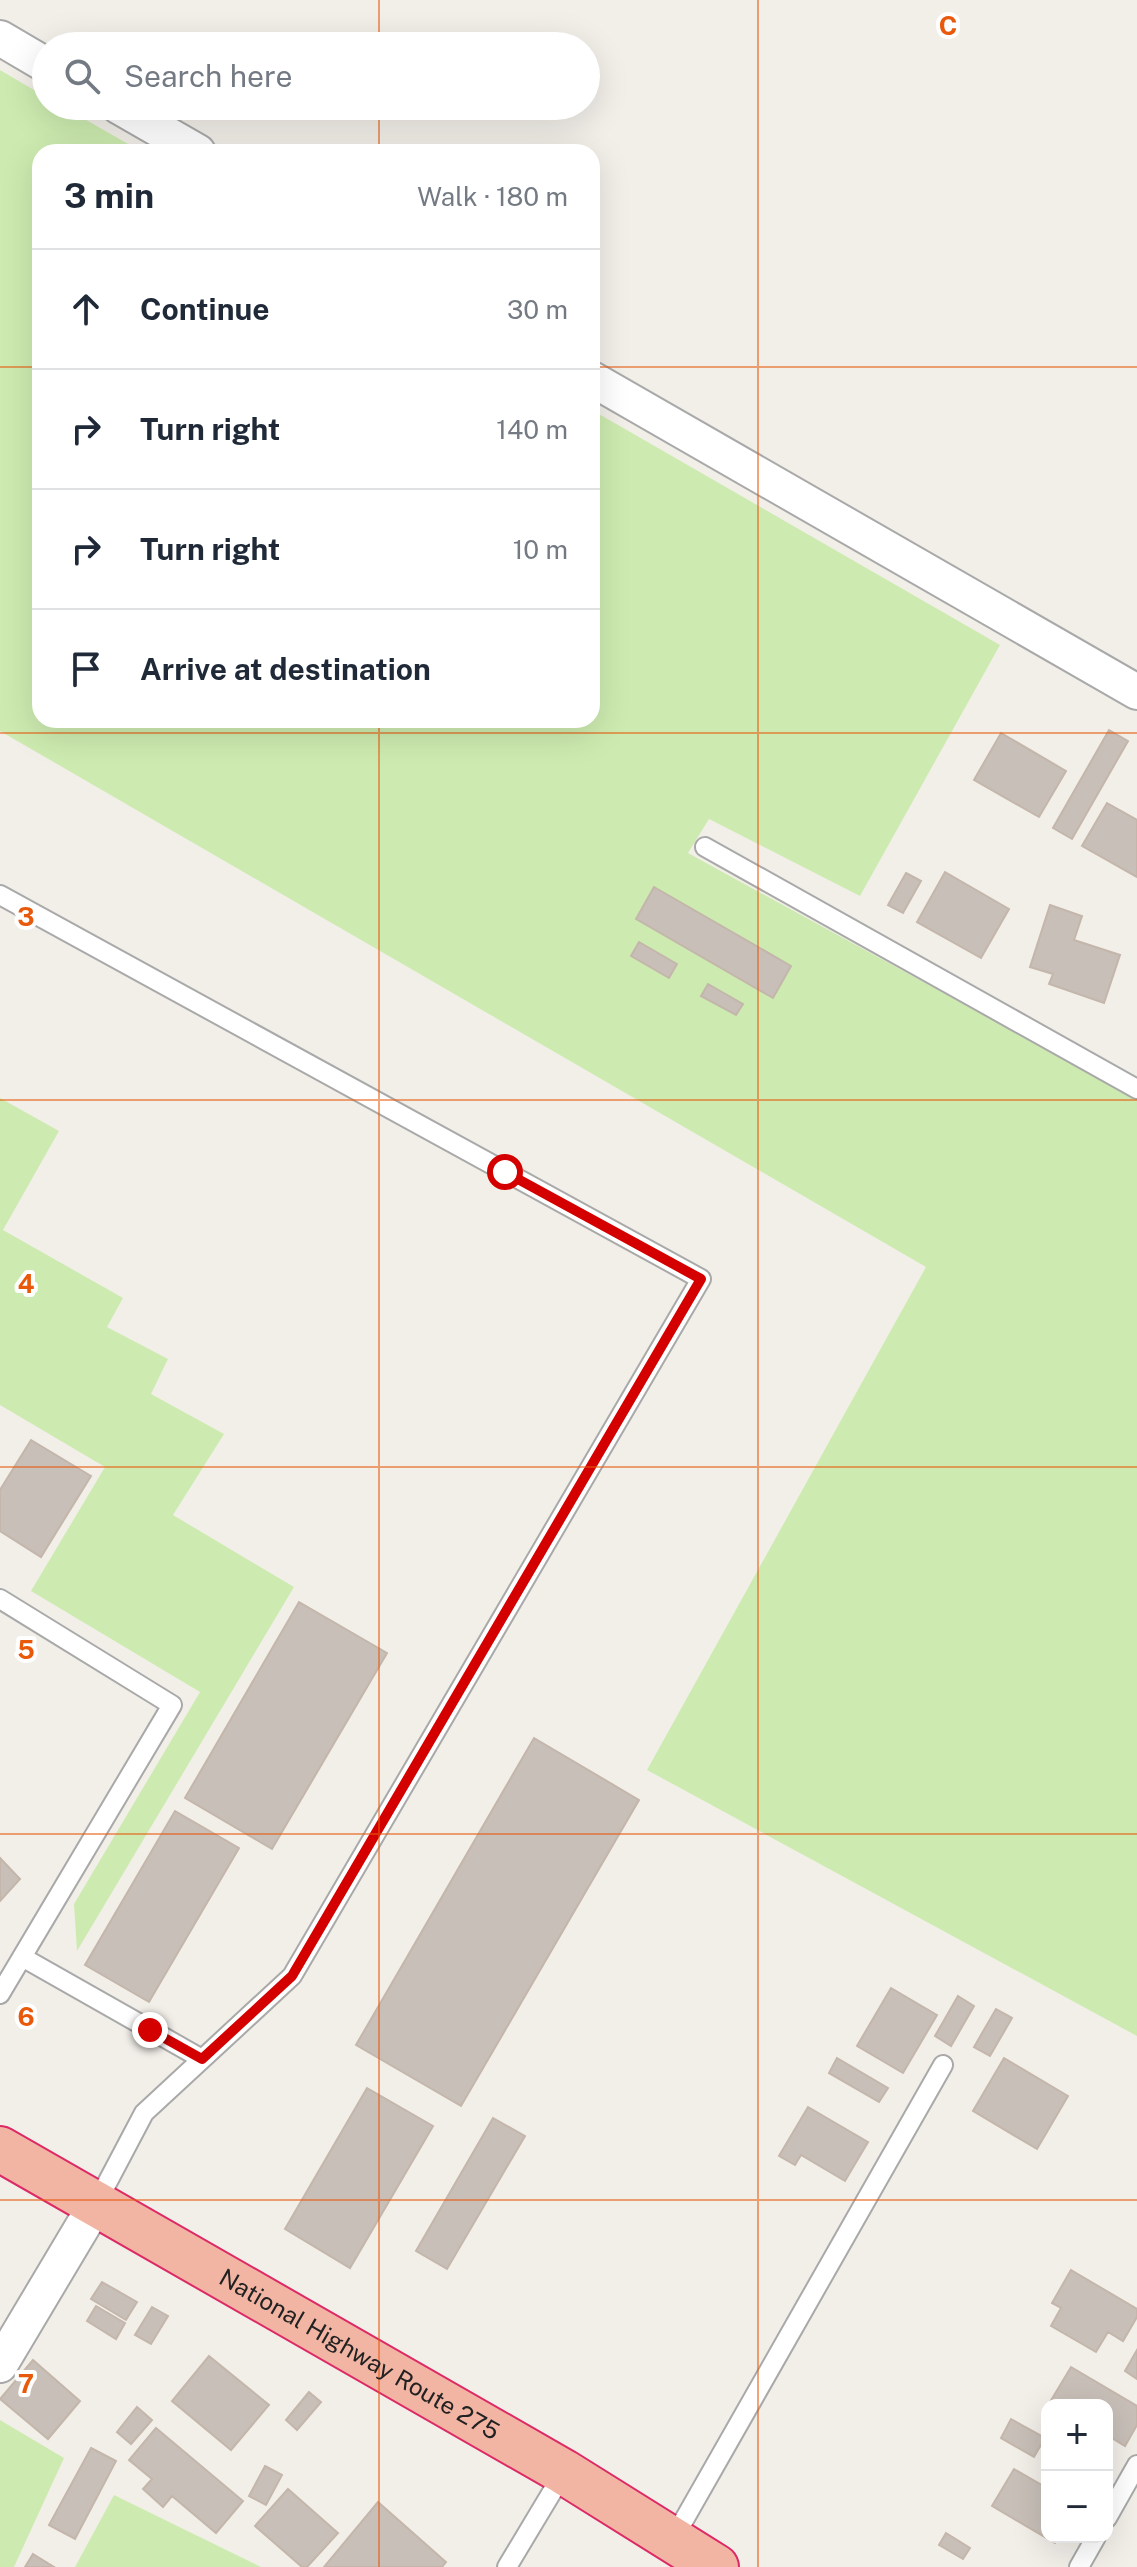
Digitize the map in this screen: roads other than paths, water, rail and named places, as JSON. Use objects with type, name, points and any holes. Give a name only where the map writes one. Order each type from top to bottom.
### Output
[{"type":"highway","name":"National Highway Route 275","points":[[0,2149],[564,2472],[716,2567]]},
{"type":"street","points":[[0,38],[32,57]]},
{"type":"street","points":[[142,120],[184,144]]},
{"type":"street","points":[[600,384],[1137,692]]},
{"type":"street","points":[[0,2365],[96,2204]]},
{"type":"lane","points":[[705,847],[1137,1089]]},
{"type":"lane","points":[[0,895],[701,1279],[292,1976],[144,2113],[96,2204]]},
{"type":"lane","points":[[0,1599],[172,1705],[0,1994]]},
{"type":"lane","points":[[22,1957],[202,2059]]},
{"type":"lane","points":[[672,2541],[943,2065]]},
{"type":"lane","points":[[1113,2507],[1137,2465]]},
{"type":"lane","points":[[507,2567],[564,2472]]},
{"type":"lane","points":[[1079,2567],[1093,2543]]}]
